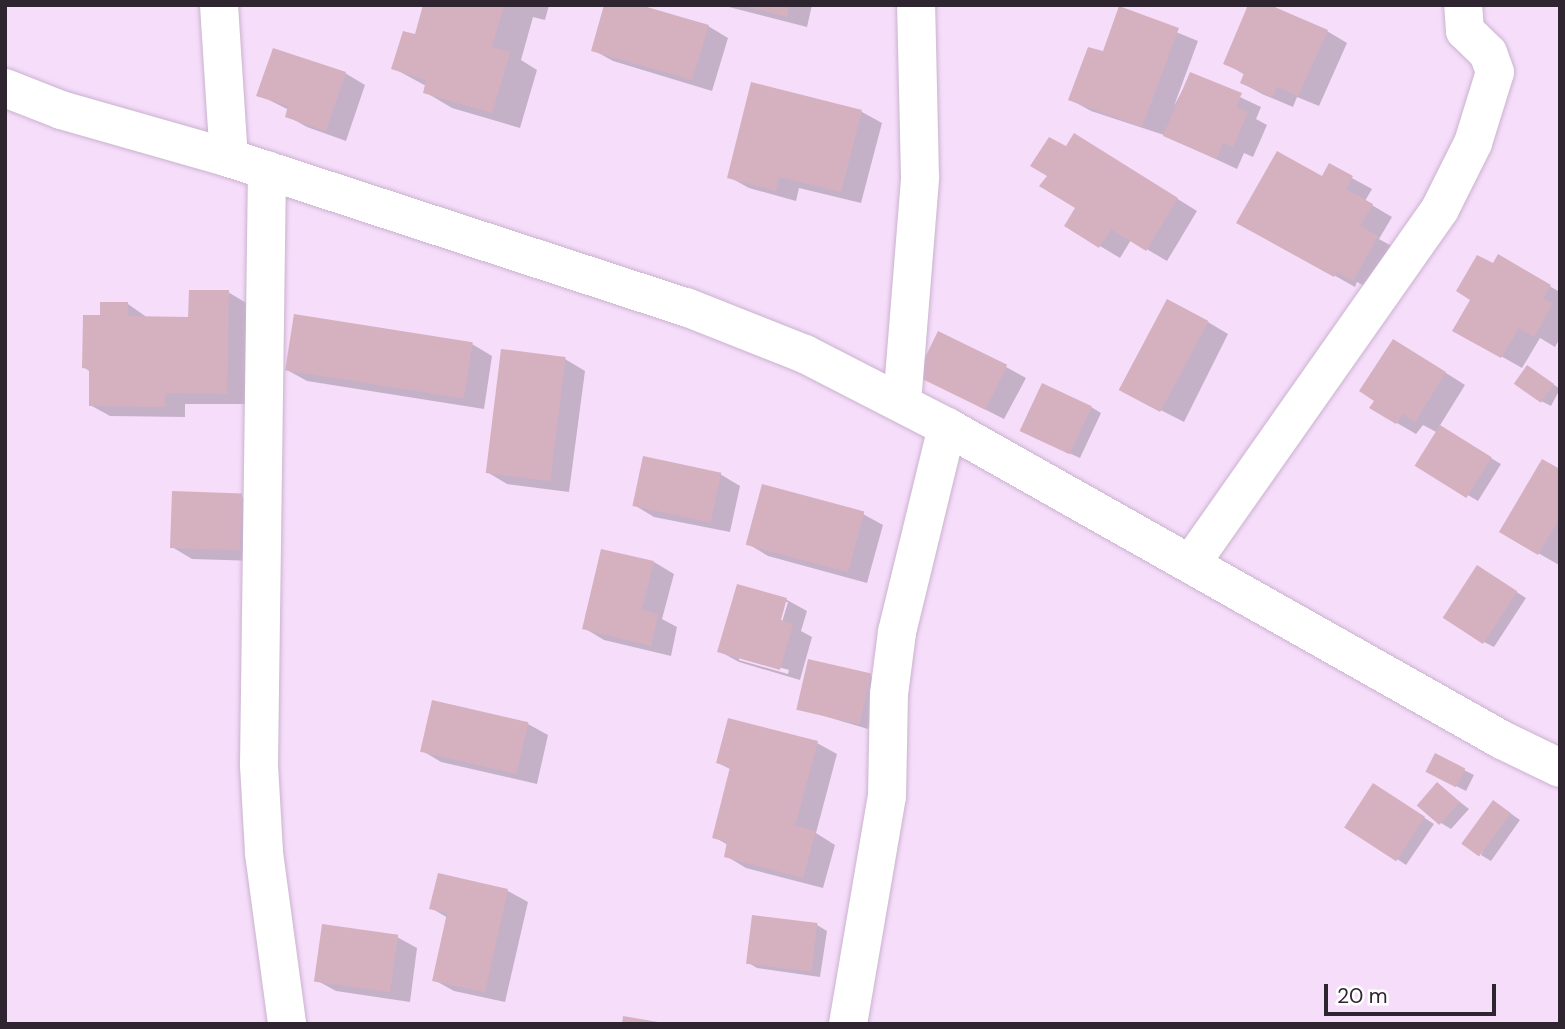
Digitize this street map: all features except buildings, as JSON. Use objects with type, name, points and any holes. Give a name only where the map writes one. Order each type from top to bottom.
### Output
[{"type":"street","points":[[219,5],[229,158]]},
{"type":"street","points":[[902,403],[920,177],[916,5]]},
{"type":"street","points":[[1192,562],[1440,209],[1473,143],[1495,72],[1488,53],[1465,32],[1463,5]]},
{"type":"street","points":[[5,88],[61,110],[229,158],[685,307],[805,354],[947,427],[1192,562],[1502,740],[1560,768]]},
{"type":"street","points":[[267,170],[259,765],[264,853],[287,1024]]},
{"type":"street","points":[[848,1024],[887,797],[889,694],[897,632],[947,427]]}]
